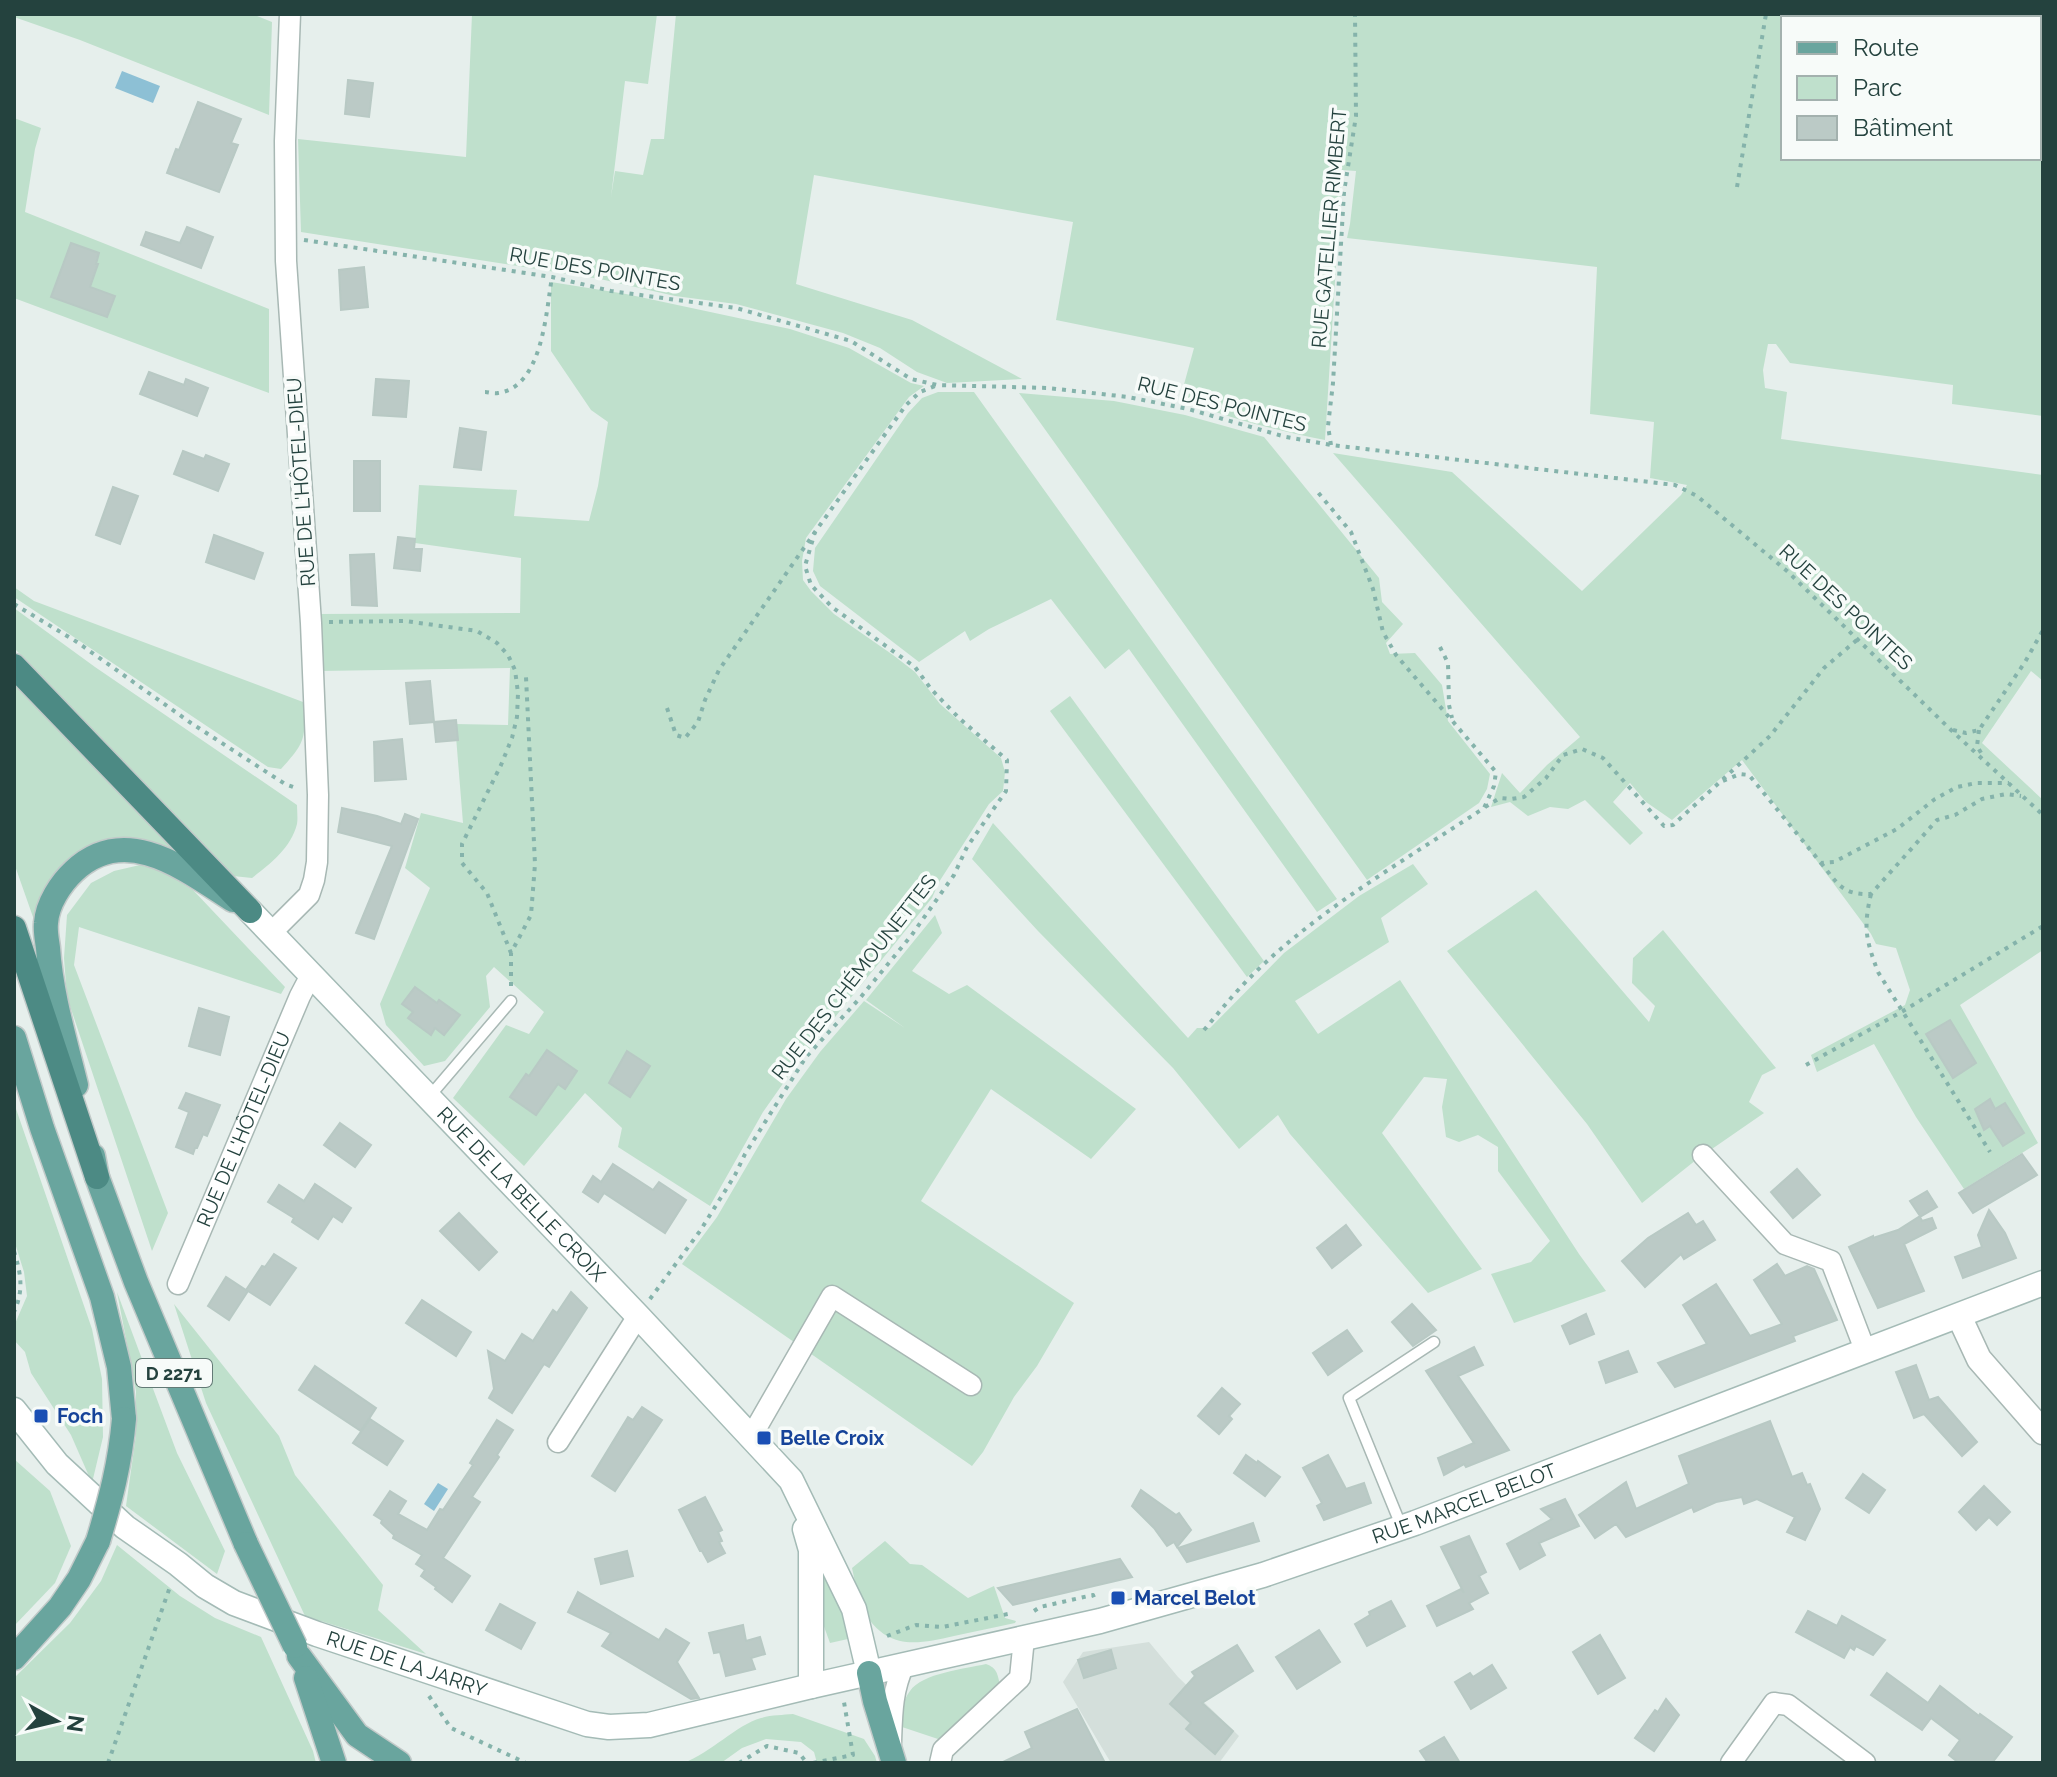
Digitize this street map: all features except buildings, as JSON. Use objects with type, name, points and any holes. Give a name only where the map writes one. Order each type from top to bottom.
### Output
[{"type":"highway","points":[[14,666],[250,911]]},
{"type":"highway","name":"D 2271","points":[[14,928],[97,1177]]},
{"type":"main road","points":[[97,1177],[50,973],[46,922],[60,888],[84,862],[114,850],[141,851],[175,863],[250,911]]},
{"type":"main road","name":"RUE DE LA BELLE CROIX","points":[[250,911],[791,1480],[854,1609],[869,1673]]},
{"type":"main road","name":"D 2271","points":[[14,1038],[42,1128],[102,1297],[119,1367],[124,1419],[112,1496],[98,1541],[79,1579],[60,1607],[18,1652]]},
{"type":"main road","name":"D 2271","points":[[97,1177],[136,1282],[246,1544],[297,1651],[334,1763]]},
{"type":"main road","name":"RUE MARCEL BELOT","points":[[869,1673],[1023,1629],[1100,1621],[1263,1575],[1402,1528],[2043,1283]]},
{"type":"main road","points":[[1959,1316],[1979,1359],[2043,1432]]},
{"type":"main road","name":"RUE DE LA JARRY","points":[[14,1410],[57,1464],[125,1527],[205,1586],[241,1607],[587,1724],[609,1727],[649,1725],[869,1673]]},
{"type":"main road","name":"RUE DE LA BELLE CROIX","points":[[791,1480],[811,1550],[811,1686]]},
{"type":"main road","points":[[297,1651],[357,1735],[399,1763]]},
{"type":"main road","points":[[869,1673],[892,1758]]},
{"type":"street","name":"RUE DE L'HÔTEL-DIEU","points":[[271,933],[309,895],[317,862],[318,795],[311,623],[286,237],[285,141],[290,14]]},
{"type":"street","name":"RUE DE L'HÔTEL-DIEU","points":[[178,1284],[311,975]]},
{"type":"street","points":[[1703,1155],[1785,1244],[1831,1261],[1865,1350]]},
{"type":"street","points":[[751,1437],[832,1296],[971,1385]]},
{"type":"street","points":[[558,1442],[638,1316]]},
{"type":"street","points":[[940,1763],[943,1750],[1020,1678],[1023,1629]]},
{"type":"street","points":[[892,1758],[893,1699],[904,1665]]},
{"type":"street","points":[[1731,1763],[1774,1703],[1788,1705],[1865,1763]]},
{"type":"lane","points":[[429,1097],[511,1001]]},
{"type":"lane","points":[[1402,1528],[1349,1398],[1434,1342]]},
{"type":"path","name":"RUE GATELLIER RIMBERT","points":[[1331,445],[1328,426],[1344,192],[1356,116],[1355,14]]},
{"type":"path","points":[[1737,187],[1766,14]]},
{"type":"path","name":"RUE DES POINTES","points":[[286,237],[552,277],[611,291],[736,308],[851,341],[911,379],[937,385],[1048,388],[1128,397],[1188,409],[1286,437],[1331,445],[1675,485],[1697,496],[1787,571],[2043,815]]},
{"type":"path","points":[[485,392],[498,393],[510,388],[523,379],[533,366],[552,277]]},
{"type":"path","points":[[667,708],[676,735],[685,738],[698,722],[719,670],[815,532],[906,405],[920,392],[937,385]]},
{"type":"path","points":[[1316,490],[1351,532],[1373,589],[1383,632],[1396,655],[1496,772],[1494,786],[1484,808]]},
{"type":"path","name":"RUE DES CHÉMOUNETTES","points":[[638,1316],[700,1231],[806,1057],[911,936],[954,875],[967,847],[1006,791],[1007,760],[959,718],[915,667],[832,607],[811,585],[805,566],[815,532]]},
{"type":"path","points":[[14,604],[77,642],[191,723],[285,784],[318,795]]},
{"type":"path","points":[[311,623],[405,621],[477,631],[497,643],[508,655],[515,670],[517,717],[501,765],[462,844],[462,863],[487,893],[511,953],[511,1001]]},
{"type":"path","points":[[1986,763],[1977,746],[1979,730],[2043,630]]},
{"type":"path","points":[[1204,1030],[1241,986],[1292,940],[1343,901],[1500,798],[1524,797],[1546,778],[1563,755],[1582,749],[1603,758],[1664,826],[1673,825],[1770,736],[1824,668],[1858,639]]},
{"type":"path","points":[[1440,647],[1448,663],[1452,720]]},
{"type":"path","points":[[511,953],[531,915],[535,864],[526,677]]},
{"type":"path","points":[[1951,730],[1966,733],[1979,730]]},
{"type":"path","points":[[1721,782],[1740,774],[1749,775],[1841,888],[1856,895],[1871,894]]},
{"type":"path","points":[[1821,863],[1834,862],[1897,829],[1935,799],[1957,787],[1976,783],[2009,783]]},
{"type":"path","points":[[1990,1152],[1878,972],[1866,943],[1866,915],[1871,894],[1937,820],[1955,815],[1982,799],[2006,794],[2023,796]]},
{"type":"path","points":[[1806,1065],[1903,1011],[2043,926]]},
{"type":"path","points":[[14,1251],[22,1296],[14,1312]]},
{"type":"path","points":[[108,1763],[178,1564]]},
{"type":"path","points":[[1031,1614],[1040,1607],[1093,1595],[1097,1606]]},
{"type":"path","points":[[887,1636],[916,1625],[942,1627],[1008,1614],[1023,1629]]},
{"type":"path","points":[[406,1664],[451,1728],[526,1763]]},
{"type":"path","points":[[813,1763],[853,1755],[843,1697]]},
{"type":"path","points":[[739,1763],[767,1746],[799,1753],[807,1763]]},
{"type":"shaded area","points":[[1149,1642],[1178,1677],[1239,1736],[1219,1763],[1111,1763],[1063,1682],[1083,1652]]},
{"type":"green space","points":[[14,14],[252,14],[272,22],[269,115],[14,17]]},
{"type":"green space","points":[[472,14],[657,14],[648,84],[625,81],[611,197],[615,171],[643,175],[651,139],[664,139],[676,14],[2043,14],[2043,416],[1952,404],[1953,385],[1790,363],[1776,344],[1768,344],[1763,370],[1765,388],[1787,392],[1781,439],[2043,475],[2043,681],[2031,671],[1982,743],[2043,800],[2043,950],[1960,1005],[2038,1143],[1964,1189],[1916,1117],[1874,1044],[1817,1072],[1811,1055],[1905,1005],[1910,990],[1896,948],[1876,944],[1742,760],[1672,820],[1646,802],[1630,783],[1613,802],[1643,833],[1630,845],[1585,800],[1568,809],[1550,807],[1528,816],[1510,802],[1491,807],[1502,773],[1520,793],[1580,737],[1333,453],[1452,472],[1582,591],[1681,495],[1687,485],[1650,478],[1654,422],[1590,414],[1597,267],[1347,238],[1356,171],[1342,170],[1325,440],[1251,423],[1180,399],[1194,348],[1056,320],[1073,222],[814,175],[796,284],[912,320],[1022,379],[947,383],[917,372],[880,348],[843,333],[736,304],[675,296],[600,279],[301,232],[298,139],[466,157]]},
{"type":"green space","points":[[14,118],[41,128],[25,212],[269,309],[269,393],[14,298]]},
{"type":"green space","points":[[551,282],[626,294],[790,329],[849,348],[911,383],[924,386],[909,397],[806,538],[803,580],[834,614],[915,672],[940,704],[1001,758],[1005,772],[1003,791],[989,804],[932,898],[796,1065],[763,1112],[710,1206],[618,1147],[622,1128],[585,1093],[524,1166],[453,1098],[506,1025],[529,1034],[544,1012],[494,967],[486,976],[490,1007],[445,1061],[424,1066],[386,1025],[380,1004],[430,888],[405,868],[421,813],[463,823],[455,724],[508,725],[510,668],[320,671],[317,614],[520,613],[521,558],[415,543],[419,485],[517,490],[514,516],[589,521],[608,422],[591,410],[551,351]]},
{"type":"green space","points":[[938,392],[974,392],[1337,899],[1317,912],[1129,649],[1105,669],[1051,599],[970,641],[965,631],[919,662],[820,586],[813,571],[815,548],[908,413],[922,398]]},
{"type":"green space","points":[[1019,393],[1114,401],[1185,415],[1264,437],[1379,578],[1382,602],[1403,624],[1386,643],[1390,654],[1415,653],[1442,685],[1448,721],[1490,774],[1487,789],[1479,803],[1367,880]]},
{"type":"green space","points":[[14,587],[34,601],[303,702],[304,732],[300,745],[281,769],[268,767],[14,597]]},
{"type":"green space","points":[[14,608],[297,805],[294,833],[279,855],[252,878],[233,876],[14,648]]},
{"type":"green space","points":[[14,685],[185,857],[105,844],[73,856],[60,872],[38,924],[14,863]]},
{"type":"green space","points":[[1070,696],[1264,961],[1247,977],[1050,711]]},
{"type":"green space","points":[[993,823],[1188,1038],[1197,1028],[1210,1028],[1284,953],[1359,896],[1413,864],[1428,884],[1381,918],[1389,942],[1295,1001],[1318,1034],[1400,980],[1606,1291],[1514,1323],[1491,1274],[1531,1262],[1550,1241],[1498,1171],[1498,1147],[1478,1135],[1459,1142],[1446,1137],[1442,1107],[1447,1079],[1424,1077],[1382,1133],[1482,1269],[1428,1293],[1290,1134],[1278,1115],[1239,1149],[1173,1068],[972,859]]},
{"type":"green space","points":[[140,865],[162,871],[193,890],[285,987],[281,994],[79,927],[74,965],[168,1213],[152,1251],[67,997],[64,958],[67,915],[91,883],[114,871]]},
{"type":"green space","points":[[1536,890],[1649,1022],[1655,1006],[1632,983],[1633,958],[1663,930],[1776,1068],[1762,1075],[1749,1102],[1764,1113],[1696,1160],[1642,1203],[1587,1124],[1447,951]]},
{"type":"green space","points":[[935,915],[942,933],[912,971],[949,994],[967,985],[1136,1109],[1091,1159],[991,1089],[921,1201],[1074,1303],[972,1466],[682,1264],[717,1217],[786,1099],[820,1052],[864,1001],[905,1028],[866,1000]]},
{"type":"green space","points":[[14,1103],[92,1329],[102,1379],[103,1437],[92,1483],[71,1435],[31,1373],[25,1352],[14,1340],[14,1326],[27,1296],[24,1272],[14,1240]]},
{"type":"green space","points":[[117,1292],[177,1453],[225,1551],[217,1574],[126,1506],[136,1435],[136,1391]]},
{"type":"green space","points":[[174,1304],[279,1436],[295,1475],[383,1585],[378,1610],[426,1654],[305,1616],[206,1403]]},
{"type":"green space","points":[[14,1459],[50,1491],[71,1546],[55,1583],[14,1626]]},
{"type":"green space","points":[[885,1541],[910,1564],[922,1565],[968,1598],[994,1586],[1005,1618],[1015,1623],[914,1642],[892,1638],[881,1632],[863,1610],[852,1568]]},
{"type":"green space","points":[[117,1545],[180,1596],[215,1618],[261,1637],[316,1763],[14,1763],[14,1678],[70,1623],[101,1581]]},
{"type":"green space","points":[[824,1577],[827,1577],[845,1615],[848,1639],[830,1643],[822,1621]]},
{"type":"green space","points":[[986,1664],[994,1669],[1000,1684],[941,1740],[899,1726],[905,1699],[916,1685],[945,1673]]},
{"type":"green space","points":[[793,1714],[864,1739],[877,1763],[817,1763],[814,1752],[801,1742],[766,1739],[742,1748],[721,1763],[683,1763],[752,1722],[769,1716]]},
{"type":"water","points":[[122,71],[160,86],[153,103],[115,88]]},
{"type":"water","points":[[438,1483],[448,1489],[434,1511],[424,1504]]},
{"type":"place","name":"Foch","points":[[41,1416]]},
{"type":"place","name":"Belle Croix","points":[[764,1438]]},
{"type":"place","name":"Marcel Belot","points":[[1118,1598]]}]
